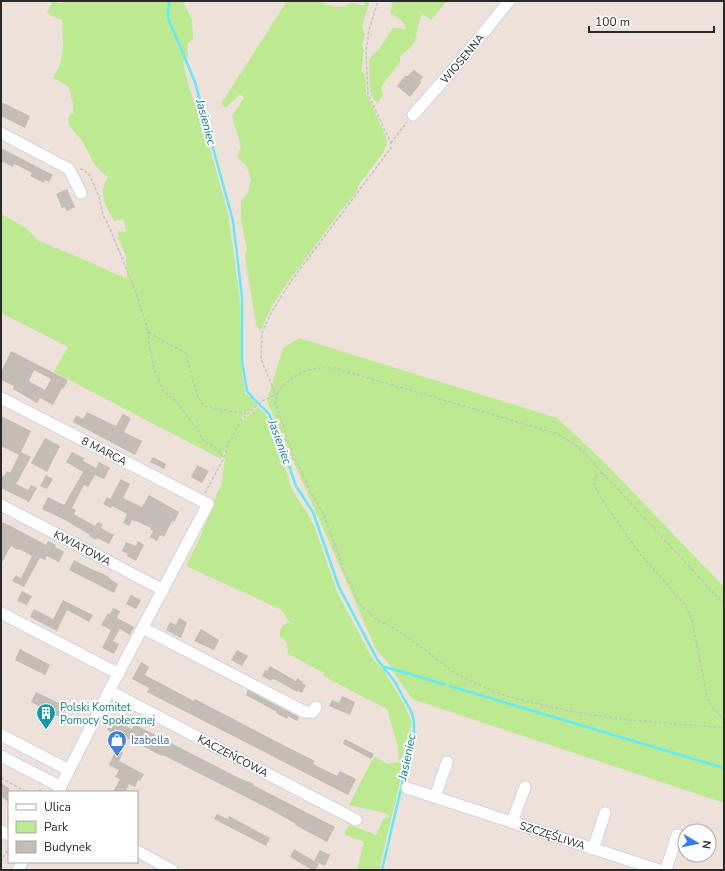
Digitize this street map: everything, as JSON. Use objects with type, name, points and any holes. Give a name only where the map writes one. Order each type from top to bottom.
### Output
[{"type":"street","name":"WIOSENNA","points":[[414,115],[510,1]]},
{"type":"street","points":[[1,133],[69,169],[81,193]]},
{"type":"street","name":"8 MARCA","points":[[1,398],[208,504],[163,590]]},
{"type":"street","name":"KWIATOWA","points":[[1,505],[163,590]]},
{"type":"street","points":[[1,756],[26,769],[60,790],[109,691],[163,590]]},
{"type":"street","points":[[1,613],[119,674]]},
{"type":"street","points":[[143,628],[305,712],[313,712],[316,707]]},
{"type":"street","name":"KACZEŃCOWA","points":[[109,691],[356,820]]},
{"type":"street","points":[[1,735],[63,767]]},
{"type":"street","points":[[26,769],[35,752]]},
{"type":"street","points":[[435,797],[447,762]]},
{"type":"street","name":"SZCZĘŚLIWA","points":[[512,822],[525,787]]},
{"type":"street","name":"SZCZĘŚLIWA","points":[[407,788],[659,870]]},
{"type":"street","name":"SZCZĘŚLIWA","points":[[592,848],[606,813]]},
{"type":"street","points":[[666,870],[677,835]]},
{"type":"street","points":[[138,851],[172,870]]},
{"type":"path","points":[[378,1],[369,30],[366,52],[368,94],[391,142]]},
{"type":"path","points":[[414,115],[391,142],[389,151],[291,281],[271,313],[262,333],[261,359],[276,395],[275,402],[292,452],[313,497],[323,514],[344,570],[359,603],[374,618],[394,628],[423,648],[456,674],[506,696],[569,712],[620,719],[724,728]]},
{"type":"path","points":[[69,169],[77,168],[84,170],[90,176],[99,197],[103,215],[135,290],[148,331],[154,368],[163,391],[177,402],[200,433],[204,442],[215,447],[224,458]]},
{"type":"path","points":[[148,331],[161,340],[186,353],[196,392],[202,406],[246,414]]},
{"type":"path","points":[[205,493],[224,458],[227,446],[246,414],[257,407],[262,401],[276,395],[287,382],[297,375],[319,368],[335,368],[558,434],[577,446],[724,604]]},
{"type":"path","points":[[603,473],[595,476],[594,483],[601,498],[640,554],[686,606],[689,612],[707,696],[712,707],[724,720]]},
{"type":"path","points":[[1,778],[25,791]]},
{"type":"path","points":[[1,862],[8,850]]},
{"type":"green space","points":[[53,1],[62,4],[62,1],[183,1],[192,20],[193,39],[187,44],[188,56],[183,62],[189,87],[210,149],[228,213],[240,301],[242,373],[245,393],[257,404],[241,419],[243,420],[258,407],[272,424],[292,490],[315,528],[337,592],[372,658],[383,669],[405,706],[412,722],[401,763],[404,765],[379,870],[357,870],[364,842],[345,835],[346,829],[350,825],[376,835],[384,818],[390,817],[385,813],[349,805],[372,760],[375,757],[388,764],[399,762],[398,747],[387,709],[323,676],[324,673],[288,654],[287,642],[280,637],[280,630],[283,625],[290,622],[280,609],[186,566],[203,531],[200,529],[222,484],[226,452],[224,451],[221,459],[54,372],[68,347],[1,313],[1,214],[26,228],[39,241],[127,278],[126,256],[119,240],[118,231],[126,232],[124,219],[114,221],[108,210],[104,199],[103,189],[108,177],[99,170],[82,141],[68,124],[69,115],[73,113],[73,104],[68,86],[53,78],[62,57],[63,43],[62,20],[47,12]]},
{"type":"green space","points":[[287,1],[316,1],[342,7],[351,4],[364,6],[365,1],[367,1],[369,4],[362,26],[365,35],[362,45],[364,51],[361,72],[365,74],[366,92],[386,137],[387,145],[383,153],[359,184],[355,194],[285,286],[271,308],[260,332],[256,324],[245,256],[247,250],[241,219],[241,201],[248,192],[251,179],[246,165],[237,157],[241,146],[232,116],[244,98],[240,94],[226,108],[221,104]]},
{"type":"green space","points":[[393,1],[447,1],[431,20],[422,14],[412,46],[400,56],[400,62],[381,87],[383,95],[378,102],[373,99],[370,91],[369,59],[380,48],[393,28],[405,30],[406,27],[400,19],[390,13]]},
{"type":"green space","points":[[299,338],[557,418],[603,461],[724,587],[724,803],[412,699],[387,662],[376,649],[267,401],[283,348]]},
{"type":"building","points":[[414,70],[423,77],[420,81],[421,83],[410,97],[397,86],[405,76]]},
{"type":"building","points":[[1,102],[30,116],[25,128],[1,116]]},
{"type":"building","points":[[1,148],[53,175],[49,182],[45,180],[44,183],[30,176],[32,173],[19,166],[14,164],[13,167],[1,161]]},
{"type":"building","points":[[67,189],[75,207],[67,211],[65,207],[62,208],[56,194]]},
{"type":"building","points":[[11,351],[68,380],[53,405],[40,398],[37,403],[13,389],[14,386],[1,380],[1,372]],"holes":[[[34,370],[51,379],[45,390],[29,381]]]},
{"type":"building","points":[[87,412],[116,426],[123,414],[131,418],[124,432],[142,441],[135,455],[73,422],[76,415],[83,419]]},
{"type":"building","points":[[1,416],[31,431],[21,452],[31,457],[16,484],[28,490],[31,485],[37,488],[29,502],[1,488],[1,475],[4,476],[7,471],[10,473],[19,455],[1,446]]},
{"type":"building","points":[[45,438],[60,446],[47,472],[31,463]]},
{"type":"building","points":[[72,452],[84,458],[83,461],[96,468],[99,462],[110,468],[104,479],[95,475],[88,487],[84,485],[72,508],[76,510],[74,514],[95,526],[98,522],[103,525],[101,528],[114,535],[109,544],[97,538],[96,540],[65,520],[42,509],[48,497],[64,505],[83,472],[66,462]]},
{"type":"building","points":[[153,457],[166,464],[164,469],[150,462]]},
{"type":"building","points":[[197,465],[209,471],[202,483],[191,477]]},
{"type":"building","points":[[46,475],[53,479],[47,489],[40,486]]},
{"type":"building","points":[[121,479],[130,484],[123,498],[142,507],[149,495],[179,512],[174,522],[172,521],[164,537],[160,535],[157,541],[150,537],[153,531],[150,530],[151,528],[136,521],[132,520],[129,526],[123,523],[127,514],[112,506],[111,508],[103,504],[107,497],[110,499]]},
{"type":"building","points":[[1,522],[46,545],[48,541],[56,545],[55,547],[64,552],[59,562],[47,556],[45,560],[40,558],[24,587],[12,581],[16,575],[21,578],[32,556],[11,546],[1,564]]},
{"type":"building","points":[[138,541],[144,545],[136,561],[122,551],[126,542],[136,546]]},
{"type":"building","points":[[74,560],[104,574],[118,584],[114,593],[69,570]]},
{"type":"building","points":[[22,591],[32,596],[27,605],[17,601]]},
{"type":"building","points":[[131,595],[141,600],[136,609],[126,604]]},
{"type":"building","points":[[63,600],[93,615],[89,622],[67,610],[57,631],[30,617],[34,609],[53,619]]},
{"type":"building","points":[[113,608],[120,611],[117,618],[134,627],[130,635],[120,629],[113,641],[119,644],[114,654],[102,648],[111,630],[101,625],[108,613],[110,614]]},
{"type":"building","points":[[179,618],[187,622],[181,638],[166,630],[170,622],[176,625]]},
{"type":"building","points":[[201,629],[219,640],[214,650],[194,641]]},
{"type":"building","points":[[20,649],[50,665],[45,675],[15,660]]},
{"type":"building","points":[[237,650],[248,656],[242,666],[231,660]]},
{"type":"building","points":[[141,662],[149,667],[145,675],[315,761],[313,764],[337,776],[340,771],[356,779],[348,795],[147,692],[149,688],[132,679]]},
{"type":"building","points":[[270,666],[296,681],[297,678],[303,682],[302,683],[306,685],[302,693],[297,692],[276,680],[272,679],[271,681],[262,676],[265,670],[267,671]]},
{"type":"building","points":[[248,690],[299,717],[297,721],[288,716],[287,719],[246,695]]},
{"type":"building","points":[[36,692],[67,707],[61,718],[31,702]]},
{"type":"building","points":[[342,696],[355,702],[350,715],[329,706],[332,700],[339,703]]},
{"type":"building","points":[[112,719],[132,729],[134,724],[239,778],[254,784],[253,785],[335,827],[327,842],[295,825],[296,824],[275,812],[163,755],[162,756],[117,733],[116,735],[107,730]]},
{"type":"building","points":[[345,739],[374,754],[371,759],[343,744]]},
{"type":"building","points":[[116,749],[123,753],[119,761],[144,774],[140,781],[138,780],[135,787],[129,784],[126,791],[114,791],[120,779],[115,777],[119,770],[109,765]]},
{"type":"building","points":[[1,783],[9,788],[8,801],[1,797]]},
{"type":"building","points":[[217,814],[228,819],[229,816],[270,838],[266,846],[214,819]]},
{"type":"building","points":[[294,849],[319,864],[315,870],[312,870],[290,857]]},
{"type":"building","points":[[320,850],[330,855],[325,866],[314,861]]},
{"type":"waterway","name":"Jasieniec","points":[[169,1],[168,18],[195,82],[233,221],[242,297],[242,361],[247,391],[269,414],[296,486],[313,512],[339,587],[377,659],[395,682],[412,713],[414,733],[382,870]]},
{"type":"waterway","points":[[385,667],[444,684]]},
{"type":"waterway","points":[[450,686],[724,768]]},
{"type":"place","name":"Polski Komitet Pomocy Społecznej","points":[[46,730]]},
{"type":"place","name":"Izabella","points":[[117,757]]}]
